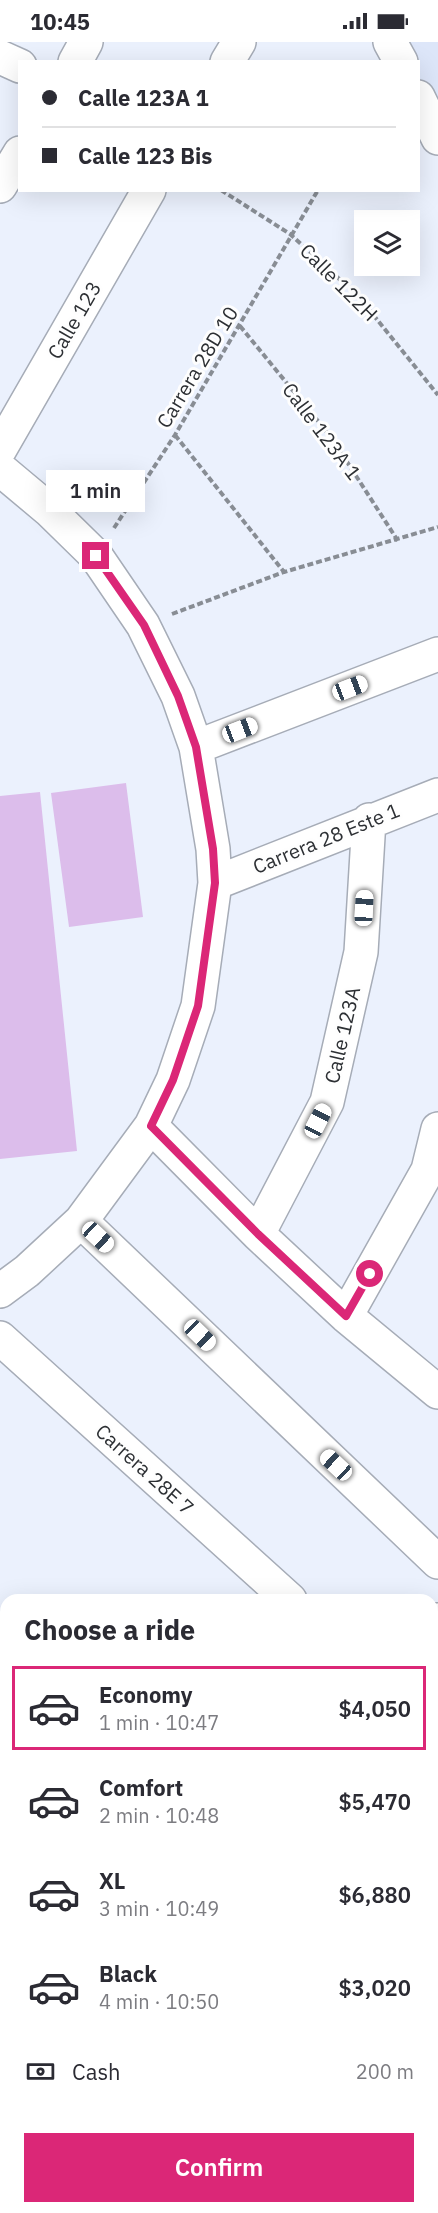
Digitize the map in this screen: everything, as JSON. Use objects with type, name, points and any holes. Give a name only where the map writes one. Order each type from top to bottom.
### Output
[{"type":"street","points":[[76,60],[86,42]]},
{"type":"street","points":[[228,60],[239,42]]},
{"type":"street","points":[[390,42],[400,60]]},
{"type":"street","points":[[0,57],[18,65]]},
{"type":"street","points":[[420,102],[438,138]]},
{"type":"street","name":"Calle 123","points":[[0,449],[148,192]]},
{"type":"street","points":[[0,469],[49,510],[96,556],[144,625],[178,696],[196,747],[213,849],[215,883],[198,1006],[173,1080],[151,1126],[81,1221],[27,1271],[0,1291]]},
{"type":"street","points":[[196,747],[438,654]]},
{"type":"street","name":"Carrera 28 Este 1","points":[[215,883],[369,820],[438,795]]},
{"type":"street","name":"Calle 123A","points":[[258,1234],[327,1102],[361,952],[369,820]]},
{"type":"street","points":[[151,1126],[258,1234],[346,1316],[435,1381]]},
{"type":"street","points":[[346,1316],[429,1170],[438,1129]]},
{"type":"street","points":[[81,1221],[438,1562]]},
{"type":"street","name":"Carrera 28E 7","points":[[0,1338],[283,1594]]},
{"type":"path","name":"Calle 122H","points":[[224,192],[290,234],[358,296],[438,395]]},
{"type":"path","name":"Carrera 28D 10","points":[[96,556],[175,435],[240,326],[290,234],[317,192]]},
{"type":"path","name":"Calle 123A 1","points":[[240,326],[331,437],[398,541]]},
{"type":"path","points":[[175,435],[284,572]]},
{"type":"path","points":[[144,625],[284,572],[398,541],[438,527]]},
{"type":"shaded area","points":[[390,42],[438,42],[438,138],[420,99],[420,60],[400,60]]},
{"type":"shaded area","points":[[126,783],[143,917],[69,927],[51,793]]},
{"type":"shaded area","points":[[40,792],[77,1151],[0,1159],[0,796]]},
{"type":"route","points":[[96,556],[144,625],[178,696],[196,747],[213,849],[215,883],[198,1006],[173,1080],[151,1126],[258,1234],[346,1316],[370,1274]]}]
